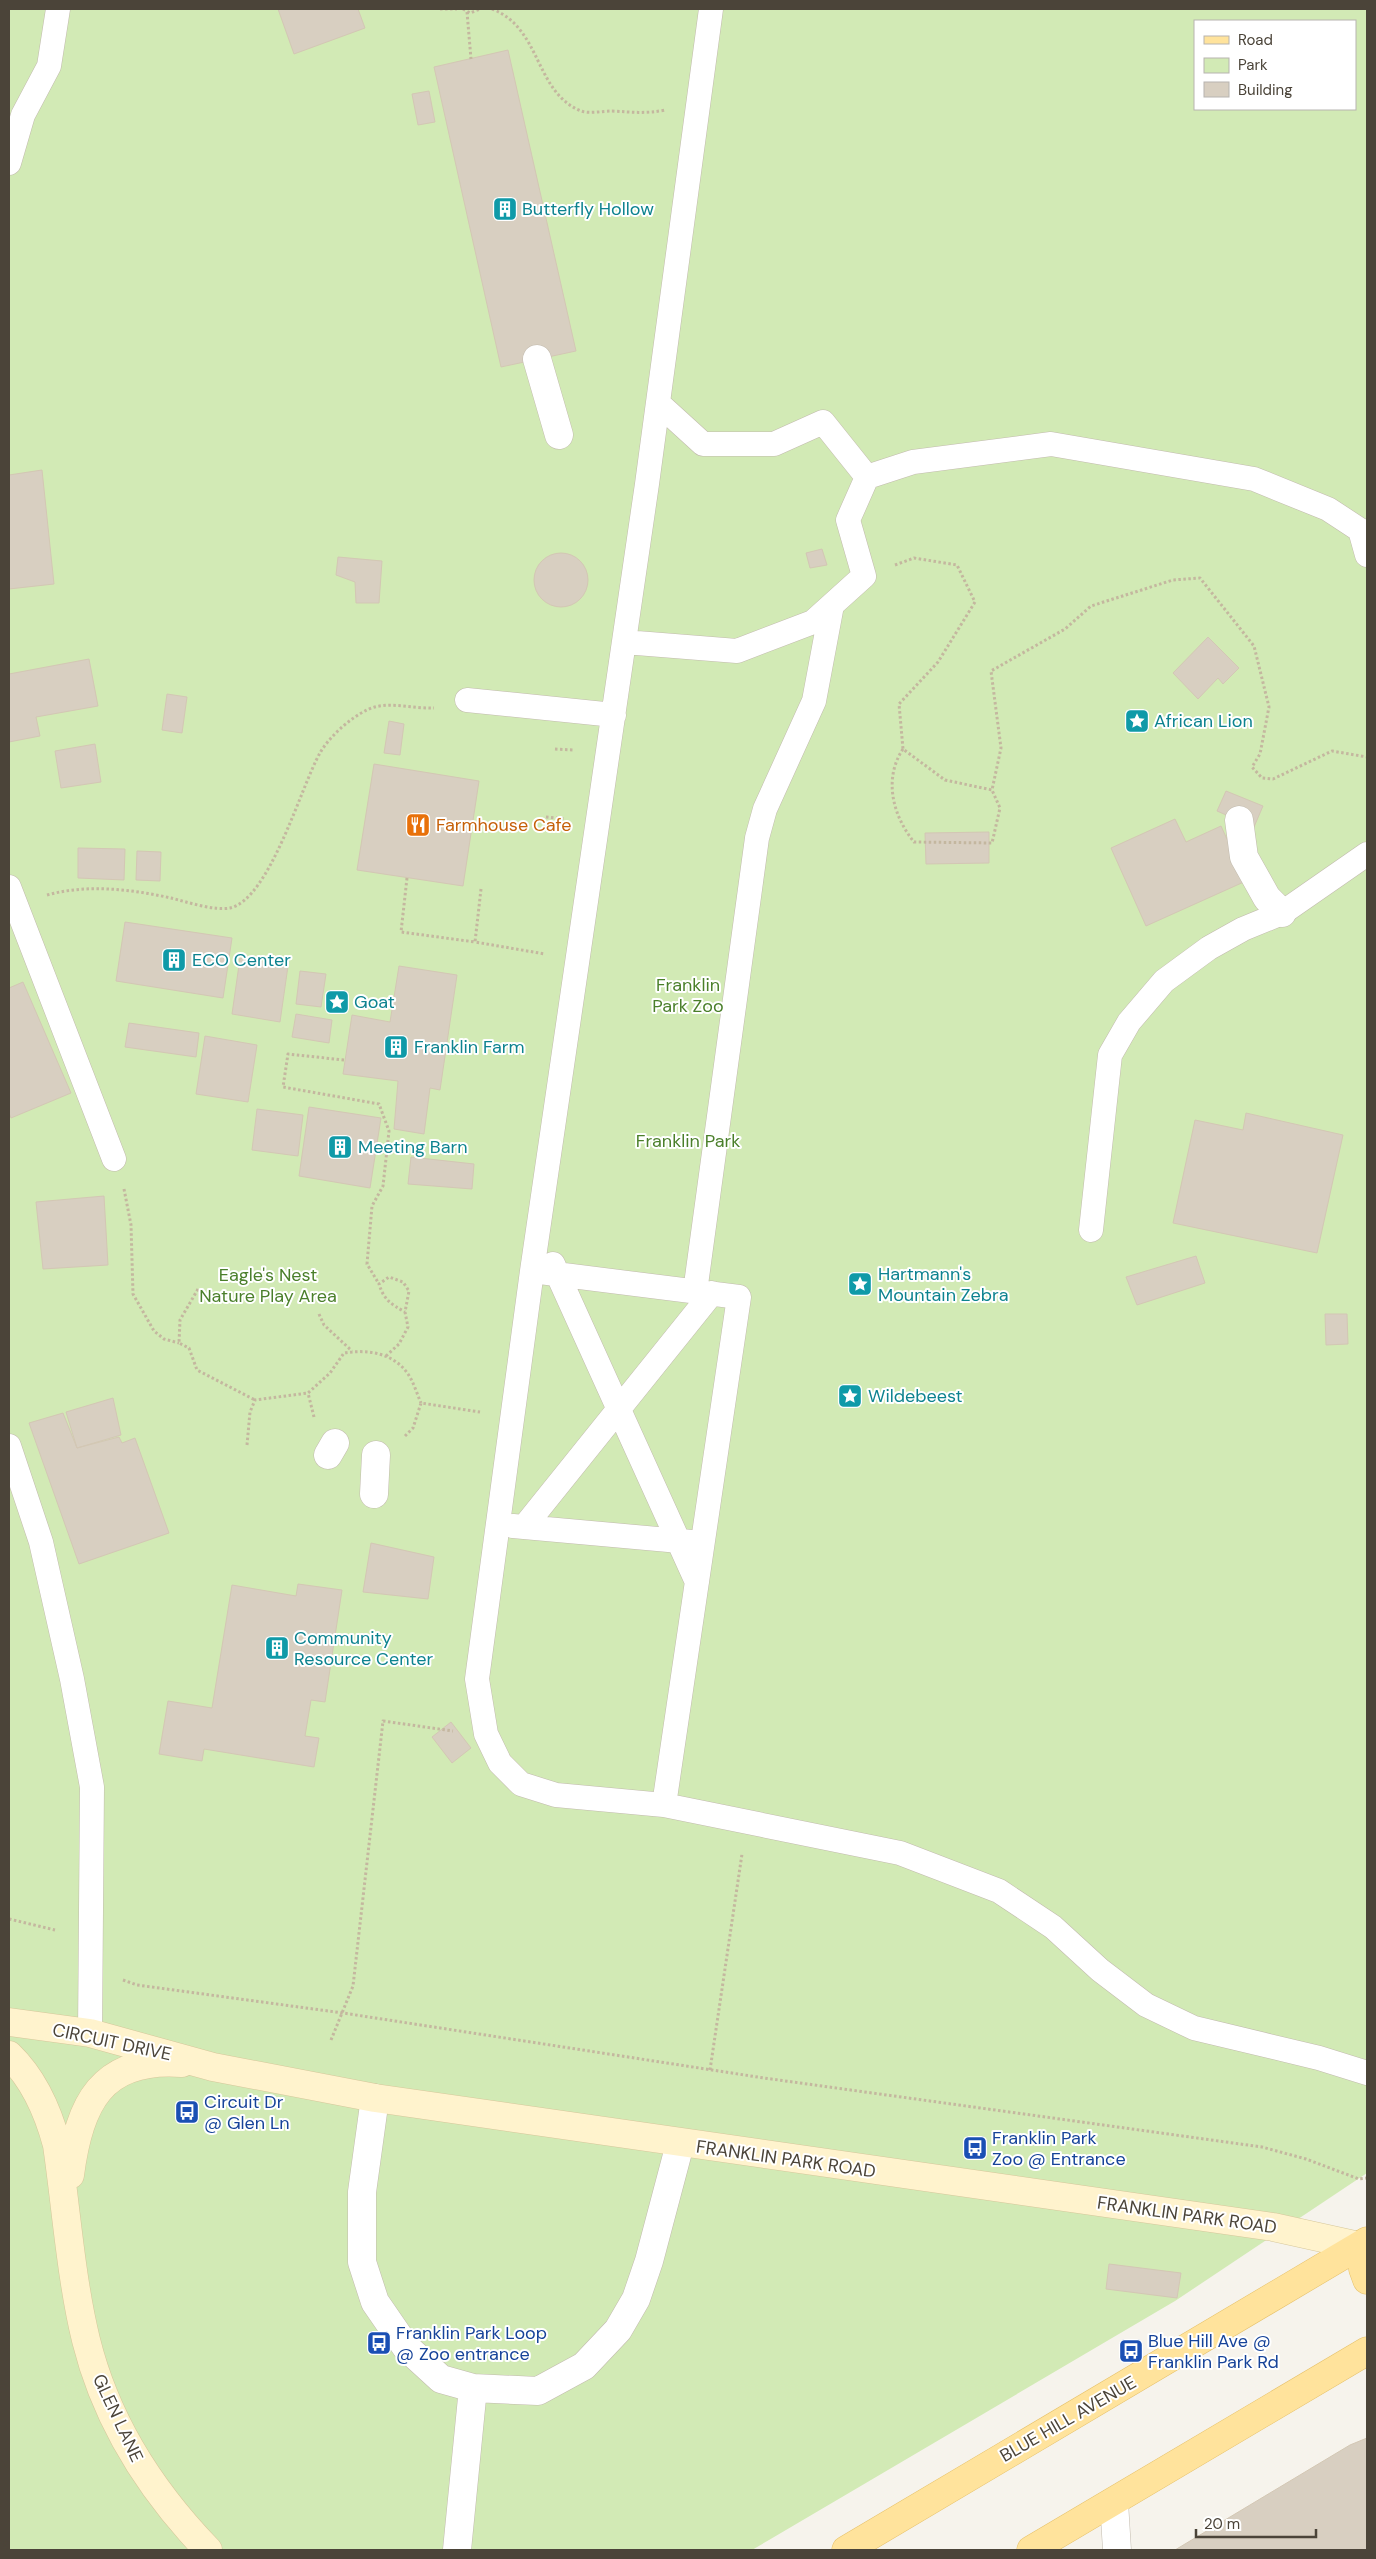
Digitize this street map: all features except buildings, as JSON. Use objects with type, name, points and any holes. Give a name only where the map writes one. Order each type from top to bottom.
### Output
[{"type":"main road","name":"CIRCUIT DRIVE","points":[[9,2022],[90,2033],[136,2044],[214,2067]]},
{"type":"main road","name":"GLEN LANE","points":[[9,2054],[27,2076],[51,2121],[57,2145],[86,2339],[107,2403],[137,2462],[175,2514],[208,2550]]},
{"type":"main road","name":"GLEN LANE","points":[[66,2205],[76,2134],[84,2113],[101,2086],[123,2073],[153,2064],[179,2063],[214,2067]]},
{"type":"main road","name":"FRANKLIN PARK ROAD","points":[[214,2067],[375,2098],[680,2144],[1273,2227],[1365,2245]]},
{"type":"main road","points":[[1365,2245],[1363,2270],[1367,2280]]},
{"type":"main road","name":"BLUE HILL AVENUE","points":[[846,2550],[1365,2245]]},
{"type":"main road","points":[[1031,2550],[1367,2351]]},
{"type":"street","points":[[537,359],[559,435]]},
{"type":"street","points":[[1239,820],[1244,857],[1267,898],[1282,913]]},
{"type":"street","points":[[374,1494],[376,1455]]},
{"type":"street","points":[[375,2098],[362,2192],[362,2262],[364,2270],[375,2302],[406,2347],[441,2379],[473,2388],[538,2391],[584,2366],[618,2330],[639,2291],[680,2144]]},
{"type":"street","points":[[457,2550],[473,2388]]},
{"type":"street","points":[[1114,2502],[1117,2550]]},
{"type":"lane","points":[[9,163],[23,115],[50,66],[58,9]]},
{"type":"lane","points":[[711,9],[614,715],[532,1271],[497,1525],[477,1679],[486,1734],[500,1763],[521,1784],[556,1794],[664,1804],[900,1853],[999,1891],[1052,1927],[1100,1970],[1146,2005],[1194,2028],[1319,2058],[1367,2073]]},
{"type":"lane","points":[[658,403],[703,444],[774,444],[823,422],[867,477]]},
{"type":"lane","points":[[624,642],[737,651],[813,622],[864,576],[848,520],[867,477],[913,462],[1051,444],[1254,480],[1328,509],[1364,531],[1367,555]]},
{"type":"lane","points":[[524,1527],[619,1409],[704,1292],[756,838],[765,809],[814,702],[832,605]]},
{"type":"lane","points":[[466,700],[614,715]]},
{"type":"lane","points":[[1091,1230],[1110,1054],[1130,1022],[1164,981],[1209,948],[1243,930],[1282,913],[1367,854]]},
{"type":"lane","points":[[11,892],[114,1159]]},
{"type":"lane","points":[[538,1231],[697,1582]]},
{"type":"lane","points":[[532,1271],[739,1297],[664,1804]]},
{"type":"lane","points":[[9,1446],[41,1542],[72,1679],[92,1787],[90,2033]]},
{"type":"lane","points":[[497,1525],[702,1544]]},
{"type":"path","points":[[440,9],[457,9]]},
{"type":"path","points":[[463,9],[470,13],[480,9]]},
{"type":"path","points":[[492,9],[517,24],[532,45],[550,83],[566,100],[582,111],[614,111],[630,114],[672,109],[698,110]]},
{"type":"path","points":[[467,12],[471,59]]},
{"type":"path","points":[[864,576],[914,558],[957,565],[974,602],[938,662],[899,704],[903,749],[895,761],[892,797],[896,814],[905,831],[914,842],[992,843],[1000,808],[992,790],[1001,748],[991,671],[1065,628],[1091,606],[1173,580],[1200,578],[1254,646],[1269,707],[1260,754],[1252,767],[1262,778],[1273,779],[1332,751],[1367,758]]},
{"type":"path","points":[[11,892],[37,897],[62,890],[96,888],[125,890],[200,906],[231,908],[247,896],[277,855],[321,752],[342,728],[368,709],[388,705],[439,708],[466,700]]},
{"type":"path","points":[[903,749],[945,780],[992,790]]},
{"type":"path","points":[[407,878],[401,932],[578,959]]},
{"type":"path","points":[[475,942],[481,889]]},
{"type":"path","points":[[344,1060],[288,1054],[283,1087],[379,1104],[382,1109],[389,1131],[383,1186],[372,1206],[367,1264],[379,1284],[386,1302],[405,1312]]},
{"type":"path","points":[[114,1159],[125,1190],[131,1225],[133,1294],[154,1331],[164,1339],[190,1348],[197,1370],[255,1400],[308,1393],[330,1374],[344,1353],[364,1350],[386,1356],[408,1373],[421,1404],[413,1428],[399,1443],[381,1455],[376,1455]]},
{"type":"path","points":[[379,1284],[389,1277],[403,1282],[409,1290],[405,1312],[408,1327],[399,1344],[386,1356]]},
{"type":"path","points":[[179,1343],[180,1320],[198,1289]]},
{"type":"path","points":[[319,1314],[324,1325],[352,1352]]},
{"type":"path","points":[[308,1393],[314,1419],[332,1449]]},
{"type":"path","points":[[247,1445],[250,1412],[255,1400]]},
{"type":"path","points":[[421,1404],[474,1412],[513,1412]]},
{"type":"path","points":[[331,2040],[353,1986],[383,1721],[486,1734]]},
{"type":"path","points":[[710,2070],[745,1822]]},
{"type":"path","points":[[9,1919],[55,1930]]},
{"type":"path","points":[[122,1980],[137,1985],[343,2013],[710,2070],[1262,2147],[1306,2160],[1358,2179],[1367,2178]]},
{"type":"green space","name":"Franklin Park","points":[[9,9],[1367,9],[1367,2173],[1175,2301],[752,2550],[9,2550]]},
{"type":"place","name":"Butterfly Hollow","points":[[505,209]]},
{"type":"place","name":"African Lion","points":[[1137,721]]},
{"type":"place","name":"Farmhouse Cafe","points":[[418,825]]},
{"type":"place","name":"ECO Center","points":[[174,960]]},
{"type":"place","name":"Goat","points":[[337,1002]]},
{"type":"place","name":"Franklin Farm","points":[[396,1047]]},
{"type":"place","name":"Meeting Barn","points":[[340,1147]]},
{"type":"place","name":"Hartmann's Mountain Zebra","points":[[860,1284]]},
{"type":"place","name":"Wildebeest","points":[[850,1396]]},
{"type":"place","name":"Community Resource Center","points":[[277,1648]]},
{"type":"place","name":"Circuit Dr @ Glen Ln","points":[[187,2112]]},
{"type":"place","name":"Franklin Park Zoo @ Entrance","points":[[975,2148]]},
{"type":"place","name":"Franklin Park Loop @ Zoo entrance","points":[[379,2343]]},
{"type":"place","name":"Blue Hill Ave @ Franklin Park Rd","points":[[1131,2351]]},
{"type":"park label","name":"Franklin Park Zoo","points":[[688,995]]},
{"type":"park label","name":"Eagle's Nest Nature Play Area","points":[[268,1285]]}]
